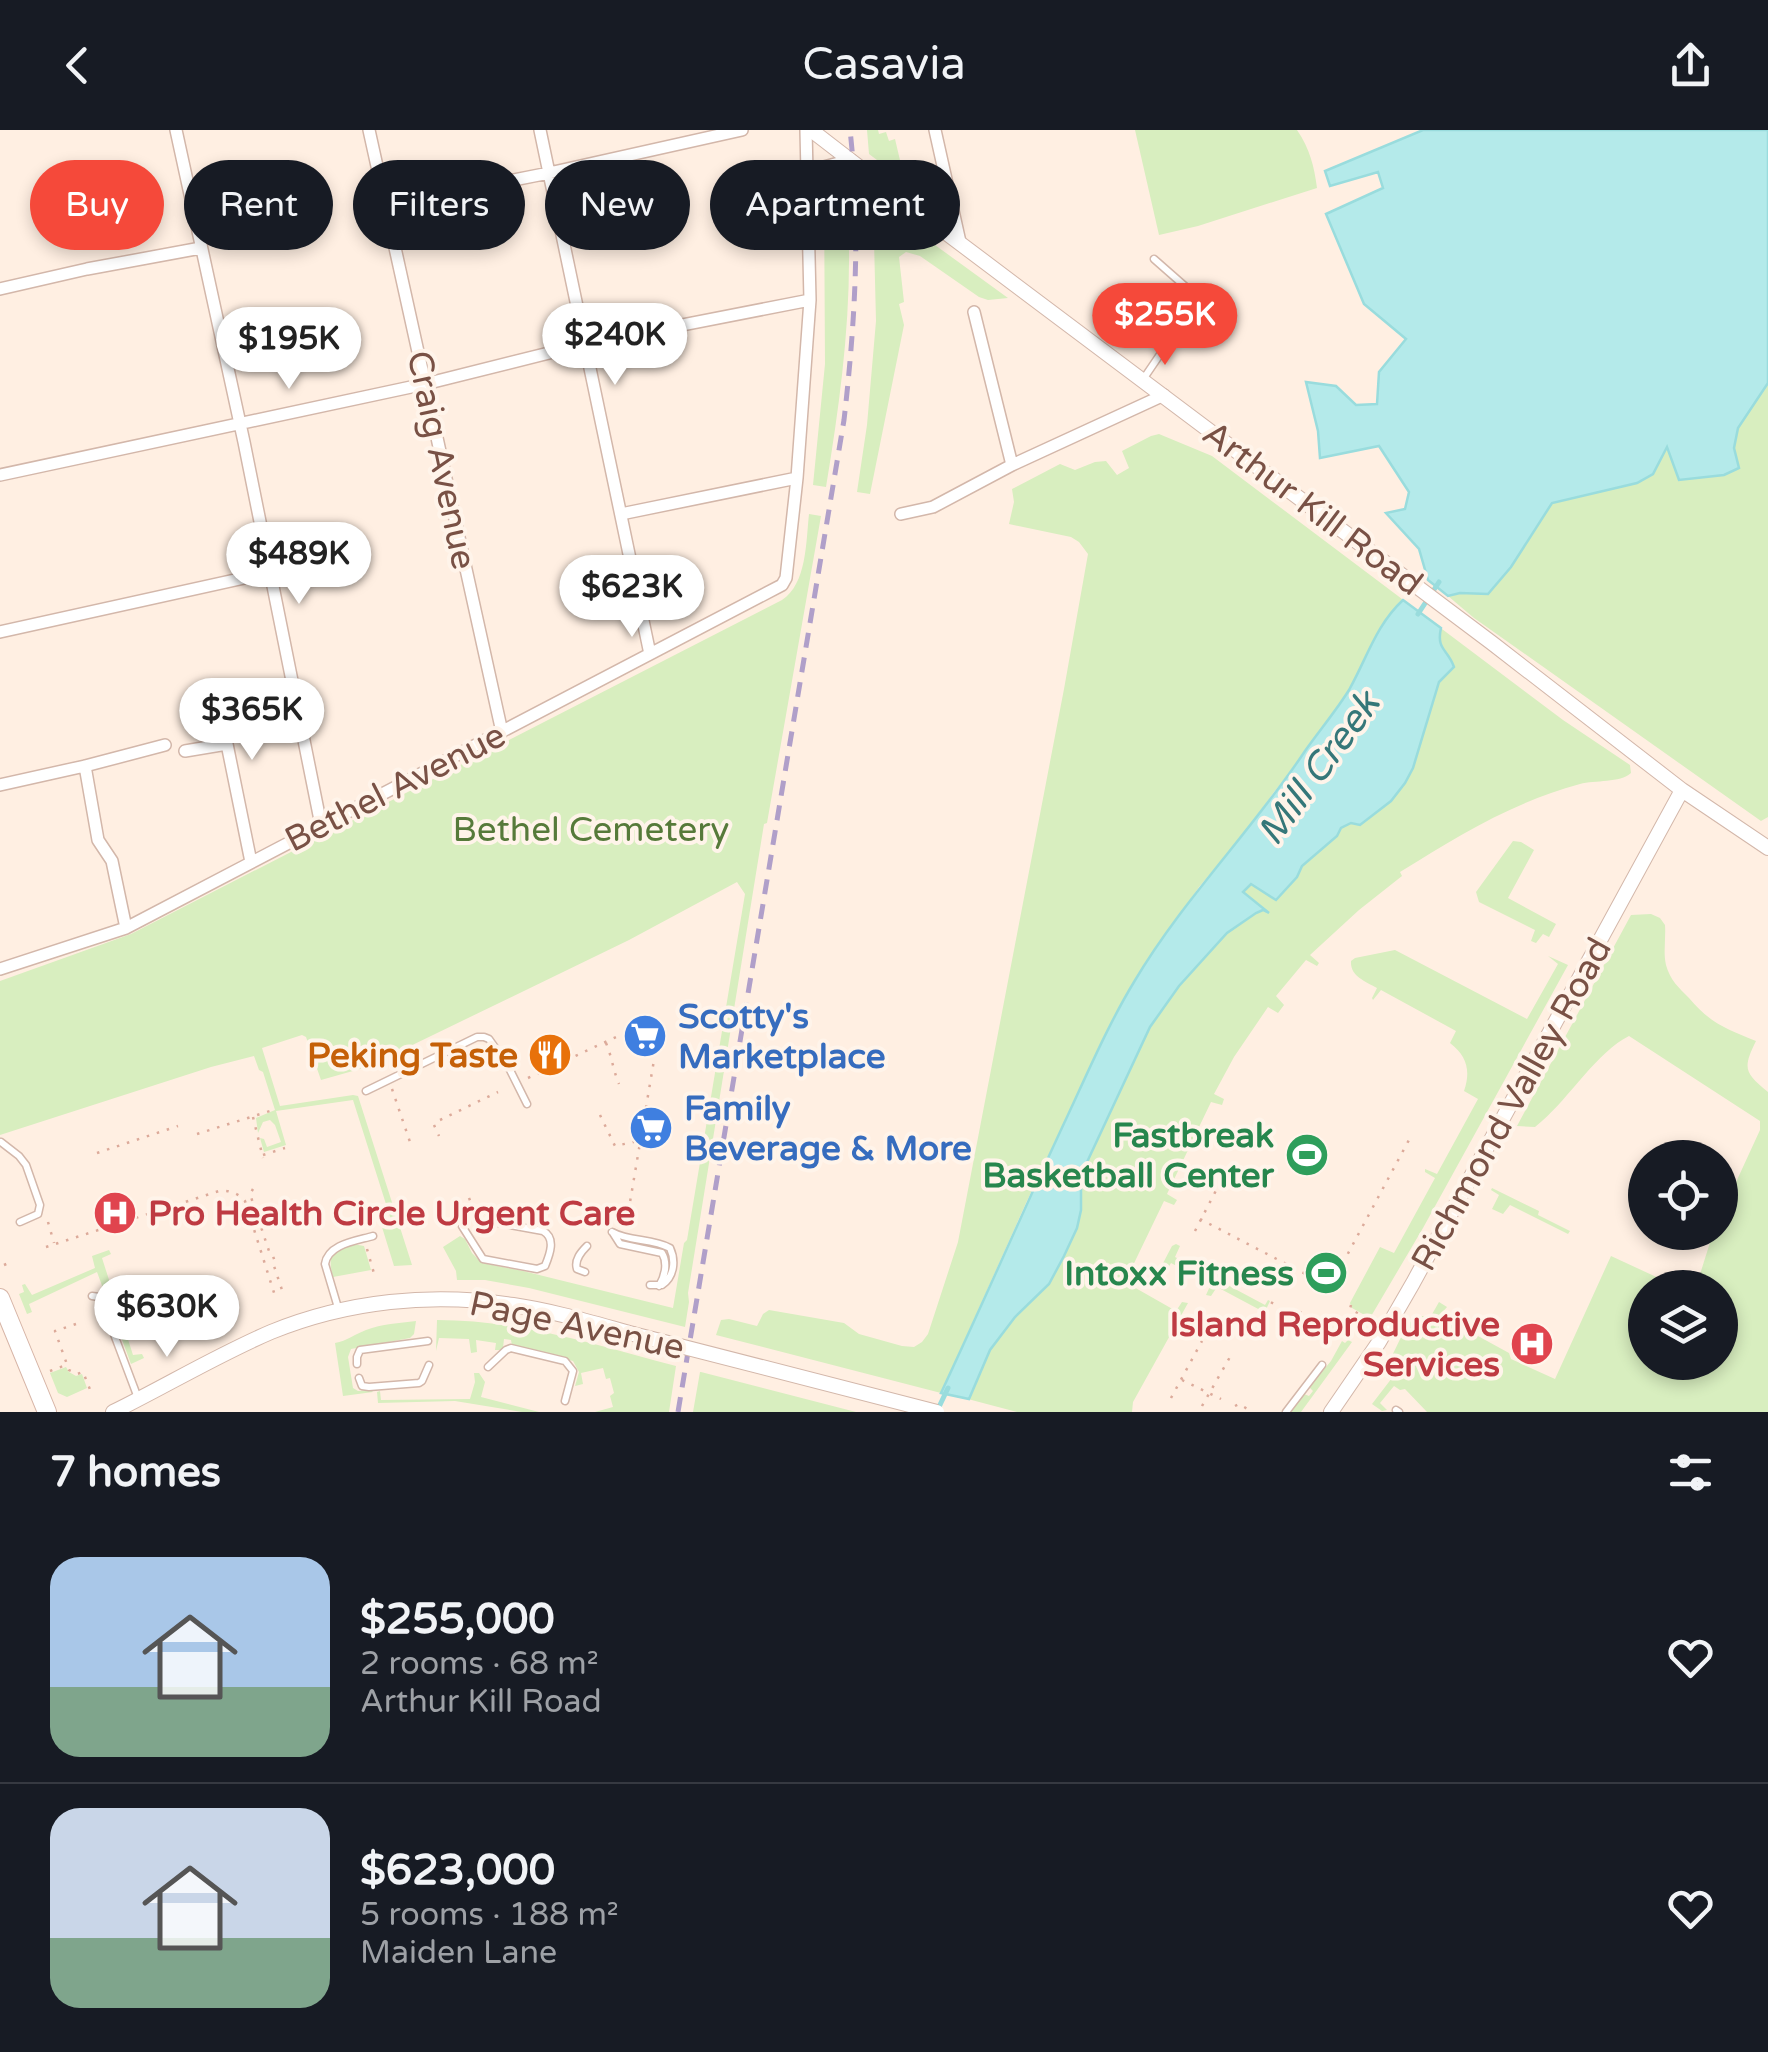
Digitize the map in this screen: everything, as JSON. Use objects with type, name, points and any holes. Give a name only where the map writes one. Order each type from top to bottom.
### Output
[{"type":"main road","points":[[0,1298],[47,1412]]},
{"type":"street","points":[[176,130],[184,168]]},
{"type":"street","name":"Craig Avenue","points":[[369,130],[376,160]]},
{"type":"street","points":[[540,130],[546,160]]},
{"type":"street","points":[[607,160],[742,130]]},
{"type":"street","points":[[808,160],[809,130]]},
{"type":"street","name":"Arthur Kill Road","points":[[809,130],[850,160]]},
{"type":"street","points":[[935,130],[942,160]]},
{"type":"street","name":"Arthur Kill Road","points":[[960,242],[1682,790],[1768,848]]},
{"type":"street","points":[[0,289],[190,250]]},
{"type":"street","points":[[201,250],[322,825]]},
{"type":"street","name":"Craig Avenue","points":[[395,250],[502,732]]},
{"type":"street","points":[[565,250],[650,654]]},
{"type":"street","points":[[621,514],[797,478],[810,300],[809,250]]},
{"type":"street","points":[[0,475],[424,384],[585,344],[810,300]]},
{"type":"street","points":[[974,312],[1012,465]]},
{"type":"street","points":[[900,514],[934,507],[1012,465],[1164,395]]},
{"type":"street","name":"Bethel Avenue","points":[[0,969],[126,928],[782,585],[797,478]]},
{"type":"street","points":[[0,632],[271,572]]},
{"type":"street","points":[[185,751],[227,744],[251,862]]},
{"type":"street","points":[[0,785],[165,745]]},
{"type":"street","points":[[85,766],[98,840],[112,861],[126,928]]},
{"type":"street","name":"Richmond Valley Road","points":[[1331,1412],[1413,1284],[1682,790]]},
{"type":"street","name":"Page Avenue","points":[[113,1412],[263,1336],[339,1311],[426,1299],[492,1302],[546,1311],[936,1412]]},
{"type":"lane","points":[[1143,379],[1189,312],[1193,299],[1187,288],[1154,259]]},
{"type":"lane","points":[[366,1090],[484,1036],[508,1066],[527,1104]]},
{"type":"lane","points":[[1,1142],[24,1162],[40,1206],[38,1214],[20,1222]]},
{"type":"lane","points":[[462,1226],[483,1259],[545,1266],[551,1240],[548,1234],[499,1222],[490,1213]]},
{"type":"lane","points":[[612,1232],[670,1248],[672,1274],[665,1284],[655,1285]]},
{"type":"lane","points":[[339,1311],[326,1256],[333,1249],[373,1236]]},
{"type":"lane","points":[[585,1272],[577,1269],[576,1264],[587,1246]]},
{"type":"lane","points":[[92,1296],[99,1297],[106,1314]]},
{"type":"lane","points":[[112,1329],[139,1399]]},
{"type":"lane","points":[[358,1364],[358,1353],[364,1348],[428,1341]]},
{"type":"lane","points":[[488,1367],[511,1348],[564,1362],[573,1371],[565,1401]]},
{"type":"lane","points":[[1286,1412],[1322,1365]]},
{"type":"lane","points":[[359,1378],[362,1386],[370,1388],[419,1383],[429,1366]]},
{"type":"path","points":[[522,1081],[616,1037],[623,1037],[653,1058],[628,1214],[632,1218]]},
{"type":"path","points":[[605,1042],[619,1084]]},
{"type":"path","points":[[391,1086],[411,1144]]},
{"type":"path","points":[[440,1120],[498,1092]]},
{"type":"path","points":[[198,1134],[273,1110]]},
{"type":"path","points":[[600,1115],[615,1146],[640,1140]]},
{"type":"path","points":[[253,1116],[262,1156],[284,1148]]},
{"type":"path","points":[[434,1125],[439,1136]]},
{"type":"path","points":[[96,1153],[178,1126]]},
{"type":"path","points":[[1200,1220],[1315,1279],[1322,1292],[1336,1289],[1336,1276],[1410,1138]]},
{"type":"path","points":[[1195,1230],[1223,1176]]},
{"type":"path","points":[[243,1199],[252,1191],[284,1296]]},
{"type":"path","points":[[46,1247],[230,1192],[243,1199],[276,1298]]},
{"type":"path","points":[[469,1198],[474,1210]]},
{"type":"path","points":[[248,1213],[256,1210]]},
{"type":"path","points":[[47,1220],[54,1243]]},
{"type":"path","points":[[482,1225],[488,1230],[484,1252]]},
{"type":"path","points":[[256,1236],[263,1233]]},
{"type":"path","points":[[366,1248],[375,1277]]},
{"type":"path","points":[[262,1254],[269,1251]]},
{"type":"path","points":[[4,1265],[13,1261]]},
{"type":"path","points":[[1259,1320],[1274,1301],[1271,1297]]},
{"type":"path","points":[[1351,1305],[1352,1310],[1370,1320]]},
{"type":"path","points":[[1290,1311],[1294,1309],[1334,1330],[1335,1336]]},
{"type":"path","points":[[76,1324],[55,1331],[70,1370],[76,1374],[83,1372],[91,1392]]},
{"type":"path","points":[[1171,1398],[1202,1341]]},
{"type":"path","points":[[1202,1406],[1230,1358]]},
{"type":"path","points":[[48,1372],[67,1364]]},
{"type":"path","points":[[1182,1379],[1221,1399]]},
{"type":"path","points":[[1235,1406],[1251,1411],[1254,1406]]},
{"type":"green space","points":[[867,130],[878,130],[879,134],[886,132],[889,141],[895,139],[900,160],[877,160],[869,154]]},
{"type":"green space","points":[[1135,130],[1297,130],[1311,158],[1317,188],[1159,235]]},
{"type":"green space","points":[[824,250],[849,250],[842,372],[826,487],[813,485],[825,364]]},
{"type":"green space","points":[[874,250],[942,250],[1008,298],[979,297],[920,256],[906,252],[899,257],[904,302],[899,304],[904,325],[870,494],[857,492],[876,321]]},
{"type":"green space","points":[[1768,383],[1768,817],[1761,821],[1448,596],[1488,594],[1552,503],[1637,483],[1667,446],[1734,447],[1738,428]]},
{"type":"green space","points":[[1159,434],[1212,456],[1410,605],[1363,681],[1199,887],[1134,981],[1026,1203],[941,1393],[716,1335],[721,1320],[757,1326],[769,1310],[844,1323],[859,1334],[902,1346],[914,1347],[928,1334],[958,1242],[1088,554],[1071,537],[1009,524],[1014,502],[1012,489],[1060,464],[1075,470],[1106,461],[1117,475],[1129,468],[1122,451]]},
{"type":"green space","name":"Bethel Cemetery","points":[[809,514],[821,516],[764,824],[685,1327],[529,1288],[485,1280],[457,1280],[443,1247],[460,1236],[482,1263],[673,1308],[745,894],[737,882],[629,940],[367,1067],[321,1080],[306,1037],[262,1048],[280,1106],[358,1096],[412,1265],[394,1266],[382,1227],[392,1223],[353,1100],[276,1111],[286,1145],[264,1152],[260,1138],[267,1147],[281,1142],[270,1120],[263,1122],[258,1133],[256,1118],[275,1110],[254,1056],[0,1135],[0,981],[131,934],[782,600],[801,573]]},
{"type":"green space","points":[[1430,620],[1630,765],[1631,773],[1614,780],[1580,784],[1509,810],[1400,872],[1402,876],[1310,955],[1319,963],[1317,966],[1306,960],[1276,996],[1284,1005],[1278,1013],[1268,1007],[1234,1057],[1214,1094],[1224,1099],[1222,1105],[1211,1102],[1167,1194],[1177,1200],[1174,1205],[1164,1201],[1125,1282],[1176,1311],[1182,1302],[1188,1303],[1133,1402],[1132,1412],[1017,1412],[964,1398],[979,1359],[1134,1040],[1242,892],[1281,856]]},
{"type":"green space","points":[[1513,841],[1534,850],[1508,898],[1556,924],[1549,937],[1543,934],[1536,943],[1531,941],[1535,930],[1479,902],[1476,892]]},
{"type":"green space","points":[[1651,914],[1660,918],[1665,925],[1665,960],[1672,979],[1712,1019],[1756,1041],[1748,1070],[1768,1092],[1768,1412],[1427,1412],[1405,1389],[1394,1386],[1380,1403],[1387,1410],[1382,1411],[1372,1404],[1395,1374],[1388,1364],[1405,1329],[1415,1316],[1431,1316],[1439,1302],[1447,1307],[1440,1315],[1443,1319],[1457,1312],[1456,1324],[1509,1353],[1511,1359],[1555,1379],[1611,1256],[1641,1270],[1628,1270],[1628,1380],[1738,1380],[1738,1270],[1701,1270],[1708,1250],[1738,1250],[1738,1178],[1760,1130],[1760,1121],[1629,1036],[1606,1052],[1535,1127],[1517,1126],[1631,915]]},
{"type":"green space","points":[[1395,950],[1527,1019],[1558,964],[1548,956],[1568,965],[1370,1318],[1350,1303],[1380,1247],[1394,1253],[1435,1178],[1425,1169],[1437,1174],[1478,1099],[1464,1091],[1466,1064],[1450,1043],[1456,1031],[1381,990],[1373,1000],[1377,988],[1353,971],[1351,961],[1355,958]]},
{"type":"green space","points":[[1492,1188],[1570,1231],[1568,1234],[1510,1205],[1503,1214],[1492,1209],[1499,1195]]},
{"type":"green space","points":[[353,1244],[364,1246],[371,1270],[333,1277],[333,1255]]},
{"type":"green space","points":[[1176,1244],[1180,1246],[1175,1257],[1214,1277],[1221,1268],[1225,1270],[1220,1281],[1265,1305],[1270,1301],[1262,1318],[1262,1311],[1217,1287],[1211,1296],[1206,1295],[1211,1284],[1171,1263],[1162,1272],[1161,1267]]},
{"type":"green space","points":[[109,1250],[111,1254],[102,1258],[133,1355],[142,1354],[144,1358],[131,1364],[97,1272],[29,1304],[32,1312],[27,1314],[19,1294],[24,1292],[22,1285],[32,1295],[95,1268],[92,1256]]},
{"type":"green space","points":[[437,1320],[528,1329],[676,1366],[669,1412],[595,1412],[613,1407],[610,1396],[614,1393],[603,1368],[581,1373],[583,1384],[575,1386],[579,1372],[573,1361],[512,1345],[511,1340],[504,1339],[503,1348],[495,1350],[496,1343],[476,1340],[477,1352],[471,1353],[469,1339],[439,1338],[436,1351]]},
{"type":"green space","points":[[416,1321],[410,1338],[351,1349],[348,1357],[353,1388],[373,1392],[343,1396],[335,1343],[372,1328]]},
{"type":"green space","points":[[1342,1341],[1352,1342],[1301,1412],[1289,1412],[1304,1394],[1309,1396],[1313,1391],[1309,1387]]},
{"type":"green space","points":[[66,1367],[76,1376],[82,1374],[87,1388],[67,1397],[58,1393],[50,1373]]},
{"type":"green space","points":[[701,1372],[856,1412],[693,1412]]},
{"type":"green space","points":[[474,1373],[479,1373],[485,1382],[481,1397],[539,1412],[455,1401],[378,1403],[380,1391],[381,1400],[470,1399]]},
{"type":"water","points":[[1423,130],[1768,130],[1768,383],[1738,428],[1734,448],[1739,468],[1724,475],[1679,480],[1667,447],[1653,474],[1637,483],[1552,503],[1511,567],[1488,594],[1448,596],[1428,580],[1419,549],[1386,513],[1405,509],[1409,492],[1379,446],[1320,458],[1306,382],[1336,386],[1356,405],[1377,404],[1379,372],[1406,339],[1364,304],[1326,214],[1383,188],[1378,172],[1330,186],[1325,171]]},
{"type":"water","points":[[1403,600],[1441,628],[1441,645],[1454,667],[1439,682],[1405,783],[1391,801],[1360,825],[1351,823],[1341,828],[1302,866],[1276,900],[1251,884],[1243,892],[1269,913],[1256,913],[1227,933],[1179,986],[1150,1027],[1081,1175],[1077,1228],[1049,1284],[1015,1317],[990,1350],[969,1399],[941,1393],[1091,1066],[1134,982],[1174,922],[1339,706],[1379,631]]},
{"type":"waterway","name":"Mill Creek","points":[[1418,614],[1439,582]]},
{"type":"waterway","name":"Mill Creek","points":[[938,1409],[948,1388]]},
{"type":"railway","points":[[678,1412],[844,420],[855,275],[850,130]]},
{"type":"place","name":"Scotty's Marketplace","points":[[645,1036]]},
{"type":"place","name":"Peking Taste","points":[[550,1055]]},
{"type":"place","name":"Family Beverage & More","points":[[651,1128]]},
{"type":"place","name":"Fastbreak Basketball Center","points":[[1307,1155]]},
{"type":"place","name":"Pro Health Circle Urgent Care","points":[[115,1213]]},
{"type":"place","name":"Intoxx Fitness","points":[[1326,1273]]},
{"type":"place","name":"Island Reproductive Services","points":[[1532,1344]]}]
